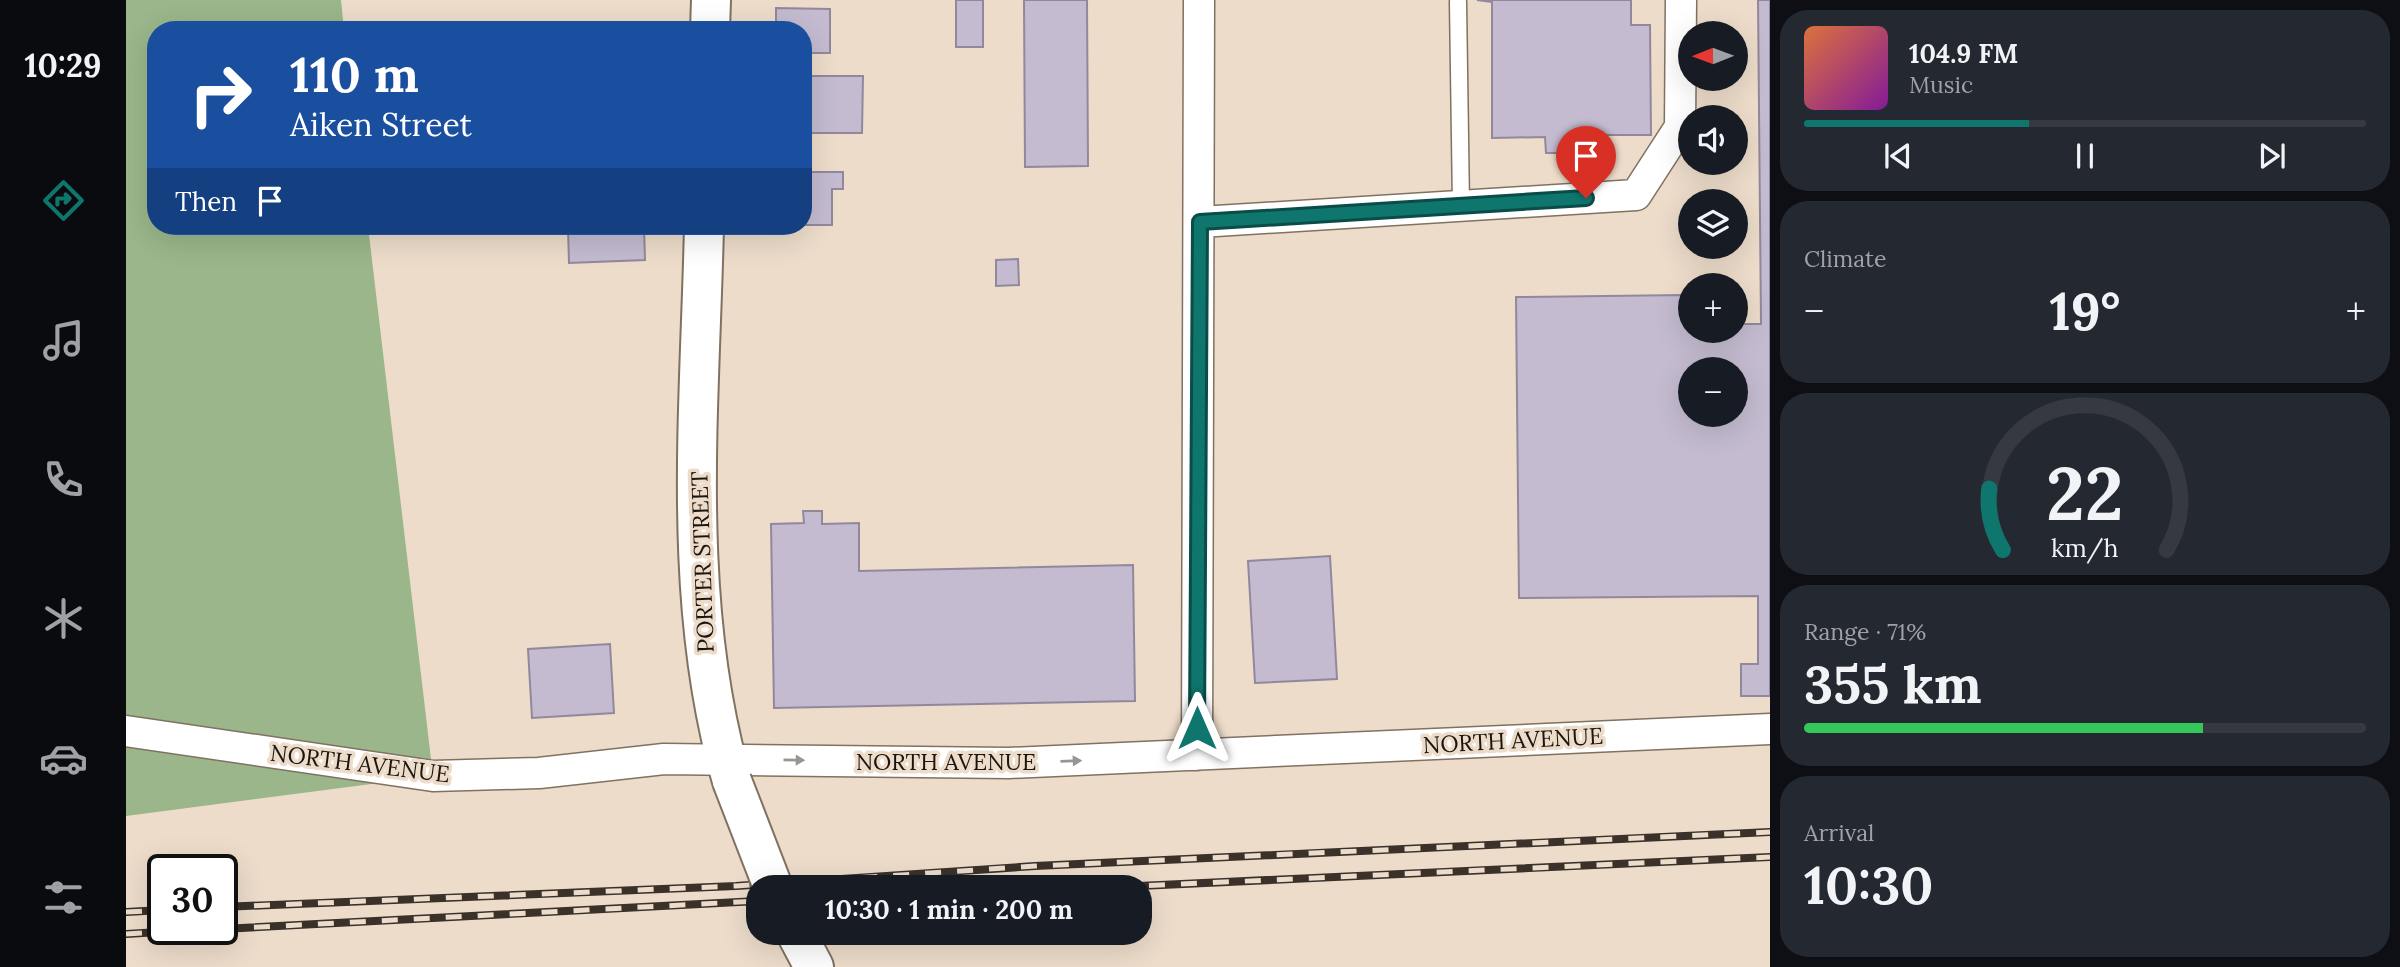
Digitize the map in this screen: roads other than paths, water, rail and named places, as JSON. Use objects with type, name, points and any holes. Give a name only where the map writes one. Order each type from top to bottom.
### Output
[{"type":"street","points":[[710,21],[711,0]]},
{"type":"street","points":[[1197,755],[1199,0]]},
{"type":"street","points":[[1200,222],[1636,195],[1680,127],[1681,0]]},
{"type":"street","name":"PORTER STREET","points":[[705,235],[699,563],[706,662],[729,770],[769,875]]},
{"type":"street","name":"NORTH AVENUE","points":[[126,731],[433,776],[539,774],[664,759],[729,770],[1009,763],[1770,729]]},
{"type":"street","points":[[802,945],[814,967]]},
{"type":"lane","points":[[1458,2],[1461,205]]},
{"type":"railway","points":[[238,906],[736,886],[1035,866],[1770,832]]},
{"type":"railway","points":[[1152,885],[1770,857]]},
{"type":"railway","points":[[238,928],[746,902]]},
{"type":"railway","points":[[126,912],[147,911]]},
{"type":"railway","points":[[126,934],[147,933]]}]
